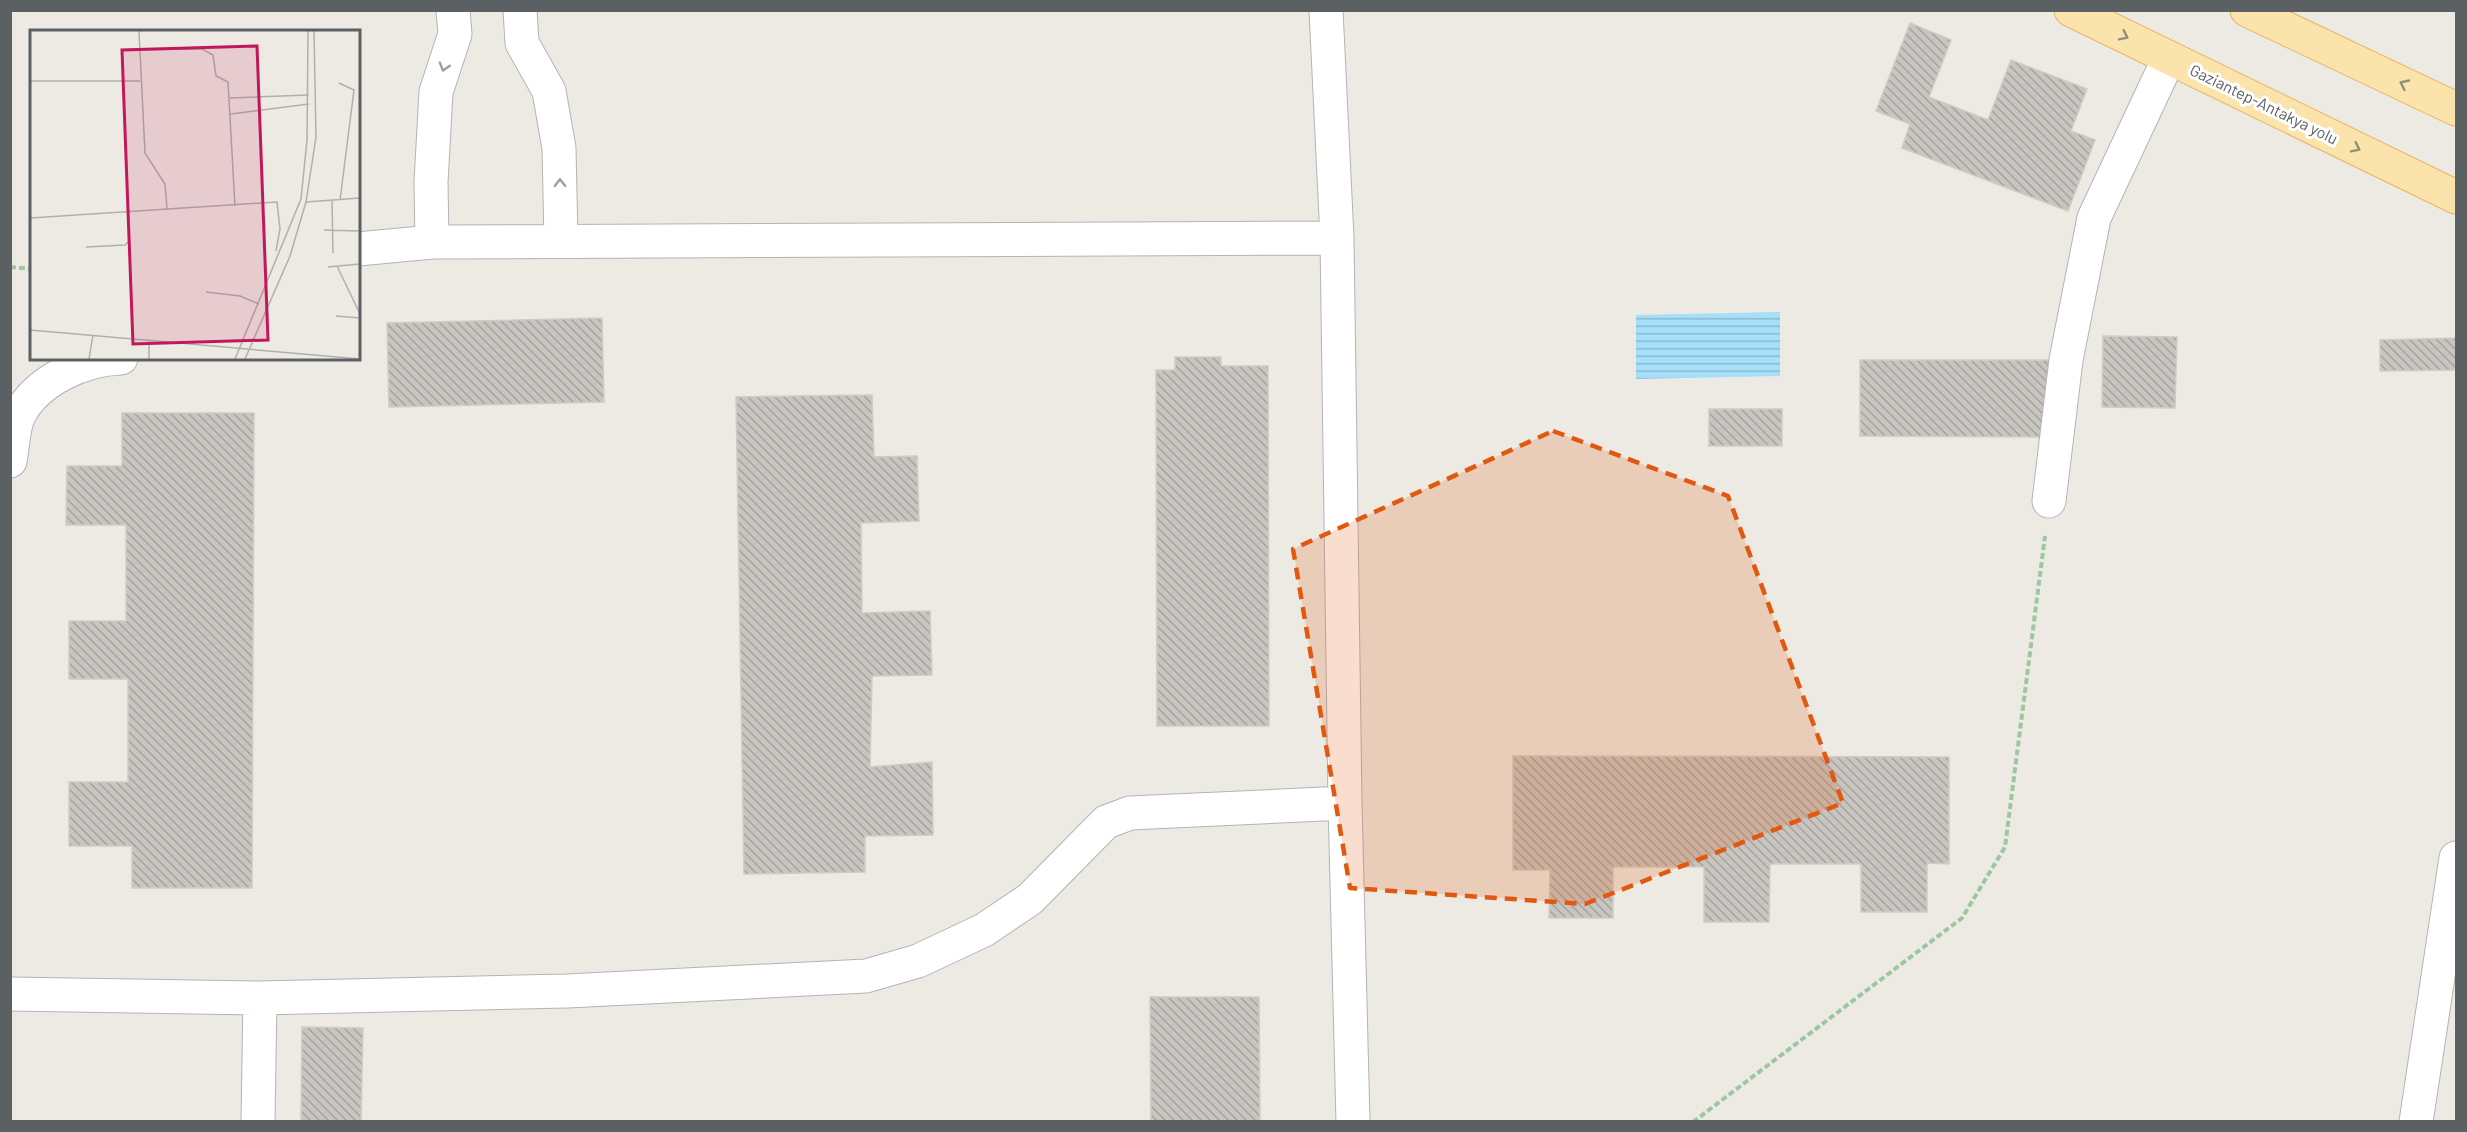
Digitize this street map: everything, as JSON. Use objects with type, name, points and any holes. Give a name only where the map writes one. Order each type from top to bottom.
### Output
[{"type":"main road","name":"Gaziantep-Antakya yolu","points":[[2071,10],[2457,197]]},
{"type":"main road","points":[[2247,10],[2457,109]]},
{"type":"street","points":[[432,242],[431,182],[436,92],[454,34],[453,10]]},
{"type":"street","points":[[520,10],[522,43],[549,91],[557,137],[561,241]]},
{"type":"street","points":[[1326,10],[1338,238],[1345,802],[1353,1122]]},
{"type":"street","points":[[2049,501],[2066,360],[2094,218],[2169,58]]},
{"type":"street","points":[[360,249],[432,242],[1338,238]]},
{"type":"street","points":[[10,461],[19,416],[37,391],[64,373],[105,360]]},
{"type":"street","points":[[10,994],[260,998],[567,991],[866,976],[918,961],[984,930],[1030,898],[1106,822],[1130,813],[1345,802]]},
{"type":"street","points":[[2416,1122],[2446,997],[2457,858]]},
{"type":"street","points":[[258,1122],[260,998]]},
{"type":"path","points":[[10,267],[30,270]]},
{"type":"path","points":[[1693,1122],[1962,918],[2005,847],[2049,501]]},
{"type":"highlighted area","points":[[1553,431],[1728,496],[1843,803],[1585,904],[1350,888],[1293,549]]},
{"type":"water","points":[[1780,312],[1780,376],[1636,379],[1636,315]]},
{"type":"building","points":[[1910,23],[1951,40],[1929,97],[1988,120],[2011,60],[2087,89],[2071,131],[2095,140],[2068,211],[1902,148],[1910,124],[1876,111]]},
{"type":"building","points":[[602,318],[604,402],[389,407],[387,323]]},
{"type":"building","points":[[2103,336],[2177,337],[2175,408],[2102,407]]},
{"type":"building","points":[[2456,338],[2456,370],[2380,371],[2380,340]]},
{"type":"building","points":[[1175,357],[1221,357],[1221,366],[1268,366],[1269,726],[1157,726],[1156,370],[1175,370]]},
{"type":"building","points":[[1860,360],[2052,360],[2052,437],[1860,436]]},
{"type":"building","points":[[872,395],[874,457],[917,456],[919,521],[861,523],[862,613],[930,611],[932,675],[872,676],[870,767],[932,762],[933,835],[865,836],[865,872],[744,874],[736,397]]},
{"type":"building","points":[[1709,409],[1782,409],[1782,446],[1709,446]]},
{"type":"building","points":[[122,413],[254,413],[252,888],[132,888],[132,846],[69,846],[69,782],[128,782],[128,679],[69,679],[69,621],[126,621],[126,525],[66,525],[67,466],[122,466]]},
{"type":"building","points":[[1513,756],[1949,757],[1949,864],[1927,863],[1927,912],[1861,912],[1861,864],[1770,864],[1769,922],[1704,922],[1704,867],[1613,867],[1613,918],[1549,918],[1550,870],[1513,870]]},
{"type":"building","points":[[1150,997],[1259,997],[1260,1122],[1151,1122]]},
{"type":"building","points":[[302,1027],[363,1028],[361,1122],[301,1122]]}]
